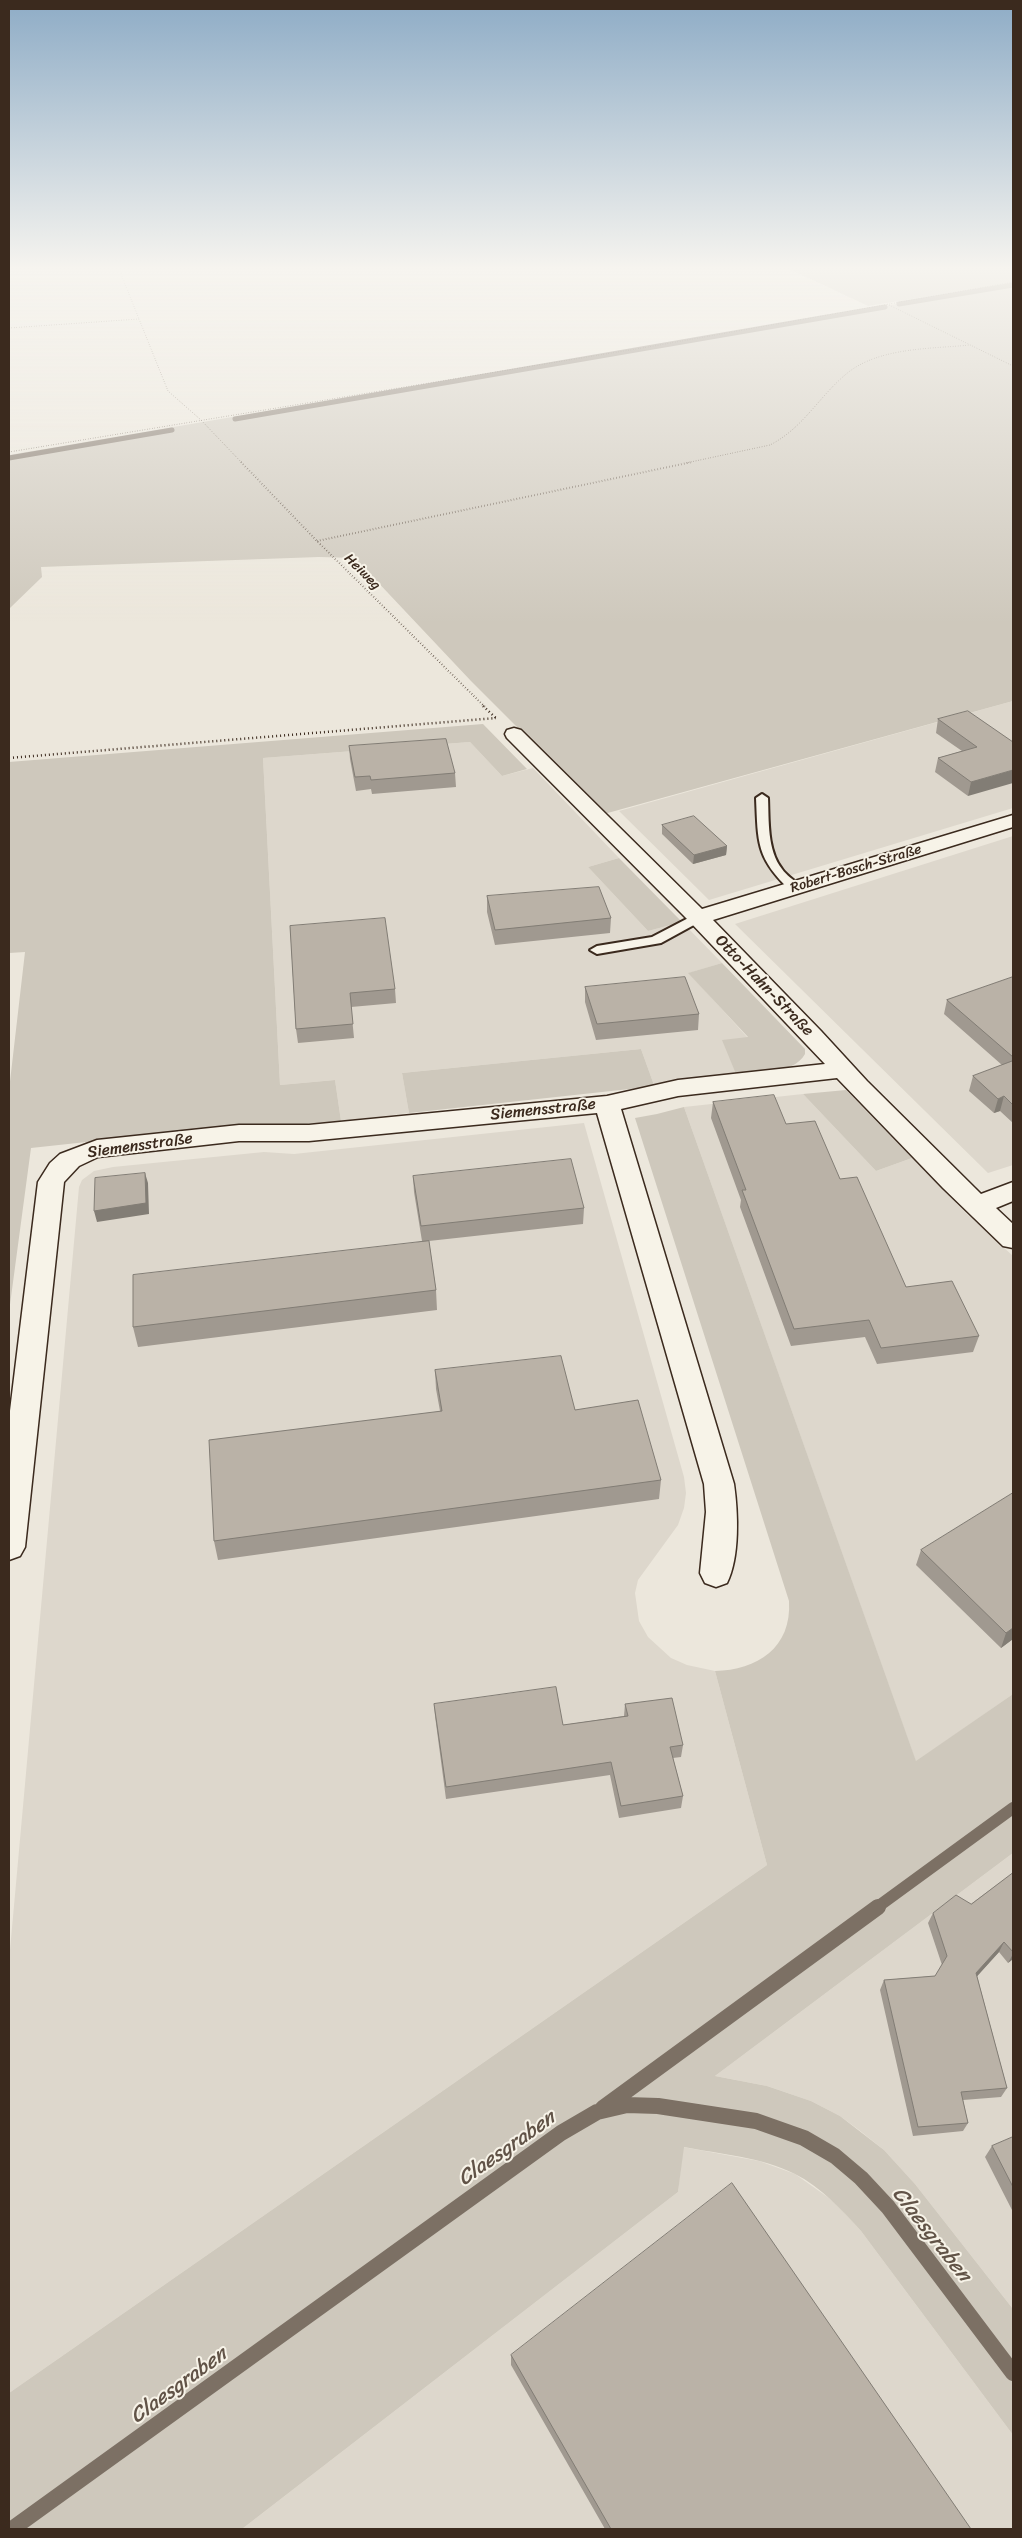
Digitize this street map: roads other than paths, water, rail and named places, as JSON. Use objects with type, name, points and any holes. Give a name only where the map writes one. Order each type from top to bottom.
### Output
[{"type":"street","name":"Otto-Hahn-Straße","points":[[514,734],[698,917],[813,1036],[842,1070],[952,1182],[1013,1239]]},
{"type":"street","name":"Robert-Bosch-Straße","points":[[698,917],[1013,821]]},
{"type":"street","name":"Siemensstraße","points":[[9,1547],[51,1182],[56,1172],[65,1162],[80,1154],[97,1149],[239,1133],[309,1133],[607,1104],[678,1088],[842,1070]]},
{"type":"street","name":"Siemensstraße","points":[[607,1104],[719,1484],[722,1512],[716,1573]]},
{"type":"street","points":[[978,1205],[1013,1191]]},
{"type":"lane","points":[[762,798],[763,823],[773,866],[795,888]]},
{"type":"lane","points":[[597,950],[656,940],[698,917]]},
{"type":"waterway","points":[[235,419],[418,387]]},
{"type":"waterway","points":[[9,458],[172,430]]},
{"type":"waterway","points":[[876,1908],[1013,1808]]},
{"type":"waterway","points":[[603,2108],[878,1907]]},
{"type":"waterway","name":"Claesgraben","points":[[12,2529],[561,2133],[597,2112],[627,2105],[658,2106],[756,2121],[804,2138],[835,2156],[861,2178],[888,2207],[1013,2373]]}]
